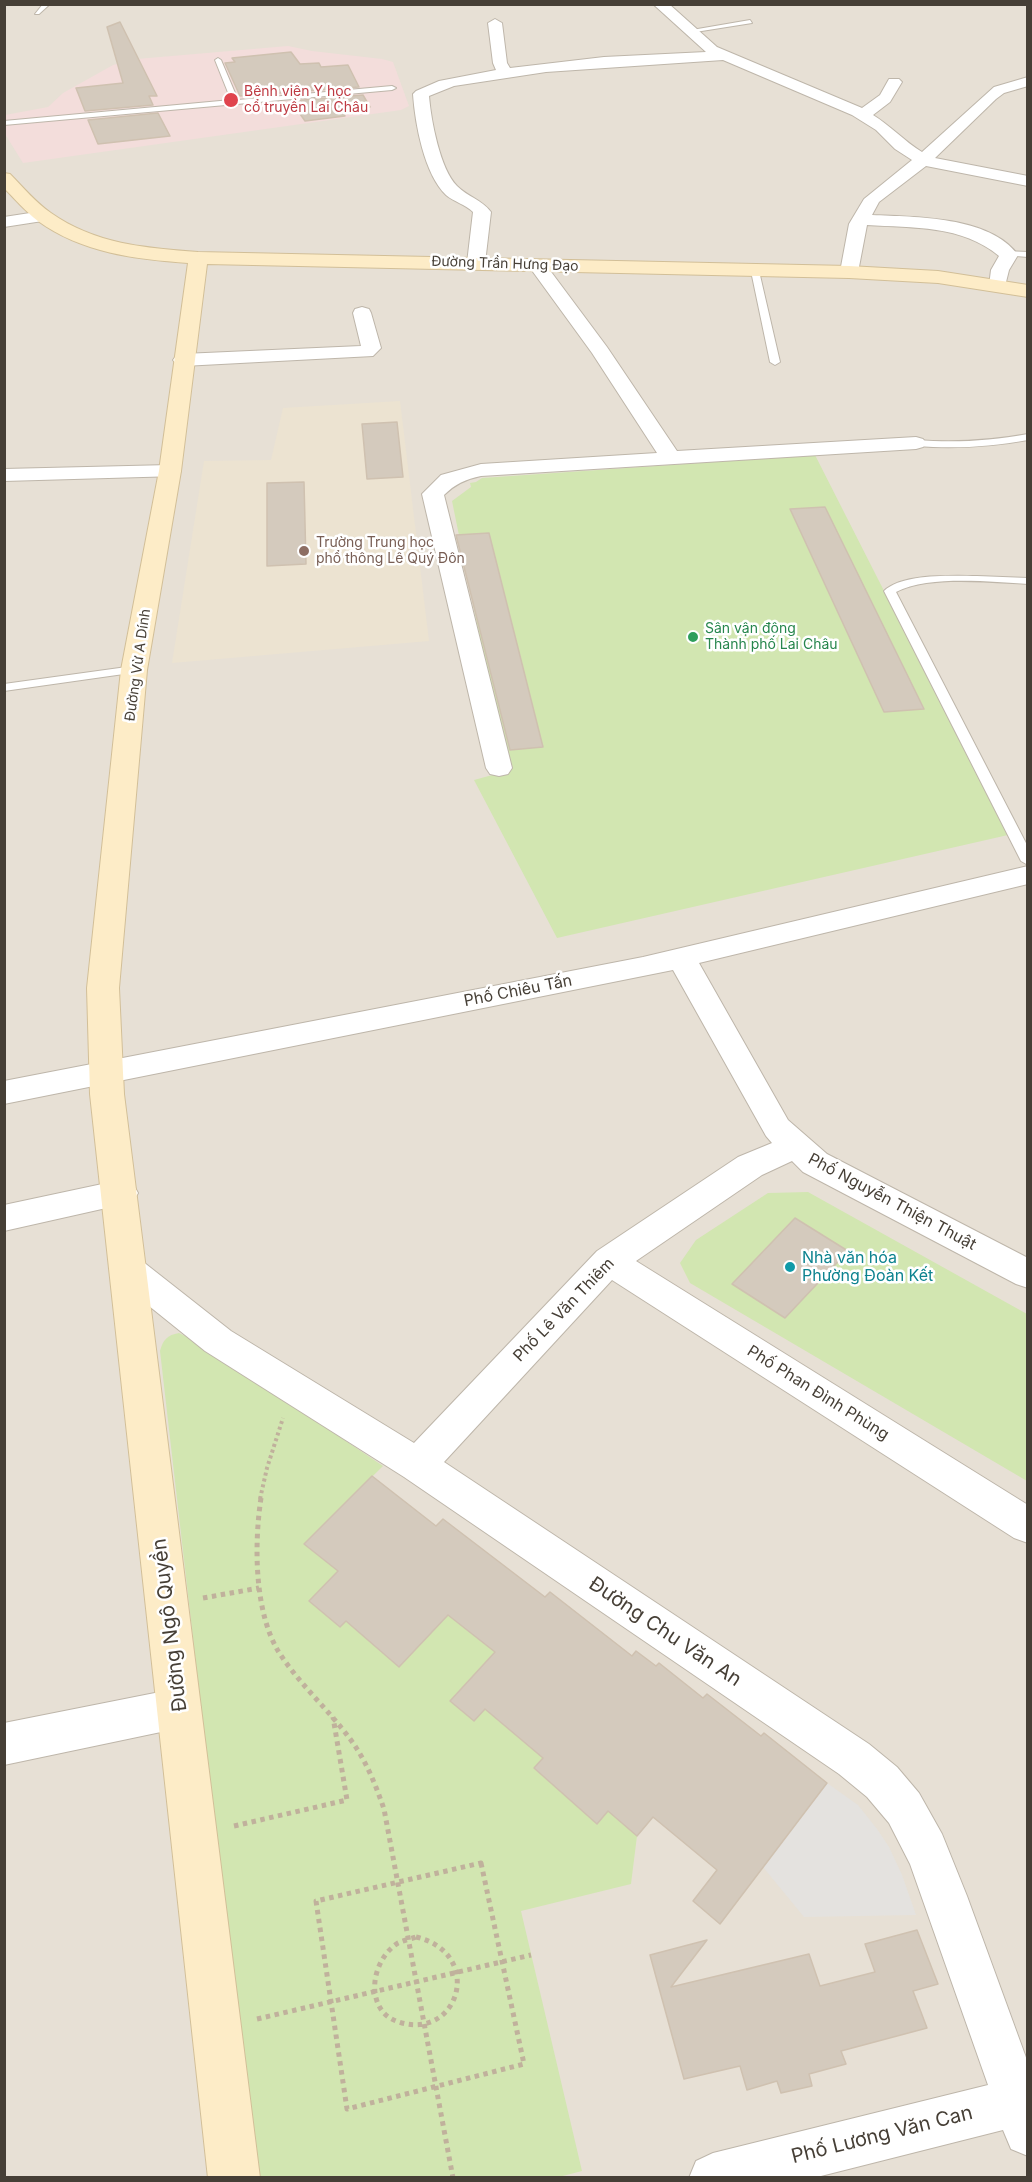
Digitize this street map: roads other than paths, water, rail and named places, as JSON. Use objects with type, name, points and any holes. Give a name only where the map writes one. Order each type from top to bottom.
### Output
[{"type":"street","points":[[660,4],[689,31],[722,56],[809,90],[861,115],[882,127],[901,146],[923,160],[1028,181]]},
{"type":"street","points":[[495,23],[500,63],[505,72]]},
{"type":"street","points":[[476,263],[482,212],[479,206],[451,190],[441,176],[431,144],[421,94],[453,82],[505,72],[621,60],[722,56]]},
{"type":"street","points":[[849,272],[850,257],[861,219],[872,199],[923,160],[991,96],[1005,88],[1028,81]]},
{"type":"street","points":[[861,115],[884,102],[894,82]]},
{"type":"street","name":"Đường Trần Hưng Đạo","points":[[4,178],[43,216],[74,235],[104,246],[146,254],[198,258],[849,272],[938,277],[1028,291]]},
{"type":"street","points":[[4,222],[43,216]]},
{"type":"street","points":[[861,219],[958,229],[982,236],[998,244],[1009,255],[1000,270],[998,286]]},
{"type":"street","name":"Đường Vừ A Dính","points":[[106,1073],[103,988],[134,670],[170,471],[198,258]]},
{"type":"street","points":[[537,265],[600,351],[670,457]]},
{"type":"street","points":[[183,360],[366,352],[371,348],[362,313]]},
{"type":"street","points":[[499,768],[433,494],[442,483],[458,474],[481,470],[916,443]]},
{"type":"street","points":[[4,475],[170,471]]},
{"type":"street","name":"Phố Chiêu Tấn","points":[[4,1093],[681,957],[1028,875]]},
{"type":"street","name":"Phố Nguyễn Thiện Thuật","points":[[681,957],[777,1128],[794,1147],[815,1163],[1028,1274]]},
{"type":"street","name":"Đường Ngô Quyền","points":[[106,1073],[234,2178]]},
{"type":"street","name":"Phố Lê Văn Thiêm","points":[[417,1465],[609,1261],[750,1166],[794,1147]]},
{"type":"street","points":[[4,1218],[120,1193]]},
{"type":"street","name":"Phố Phan Đình Phùng","points":[[609,1261],[1028,1526]]},
{"type":"street","name":"Đường Chu Văn An","points":[[130,1271],[218,1341],[417,1465],[854,1759],[882,1782],[904,1808],[930,1859],[1022,2117]]},
{"type":"street","points":[[4,1744],[180,1708]]},
{"type":"street","name":"Phố Lương Văn Can","points":[[713,2178],[1022,2117]]},
{"type":"lane","points":[[37,13],[47,4]]},
{"type":"lane","points":[[689,31],[750,22]]},
{"type":"lane","points":[[218,60],[235,101]]},
{"type":"lane","points":[[4,123],[392,88]]},
{"type":"lane","points":[[1007,254],[1028,255]]},
{"type":"lane","points":[[755,271],[775,362]]},
{"type":"lane","points":[[916,443],[952,446],[987,444],[1028,437]]},
{"type":"lane","points":[[1028,581],[1003,579],[909,582],[890,591],[1028,861]]},
{"type":"lane","points":[[4,688],[134,670]]},
{"type":"place","name":"Bệnh viện Y học cổ truyền Lai Châu","points":[[231,100]]},
{"type":"place","name":"Trường Trung học phổ thông Lê Quý Đôn","points":[[304,551]]},
{"type":"place","name":"Sân vận động Thành phố Lai Châu","points":[[693,637]]},
{"type":"place","name":"Nhà văn hóa Phường Đoàn Kết","points":[[790,1267]]}]
